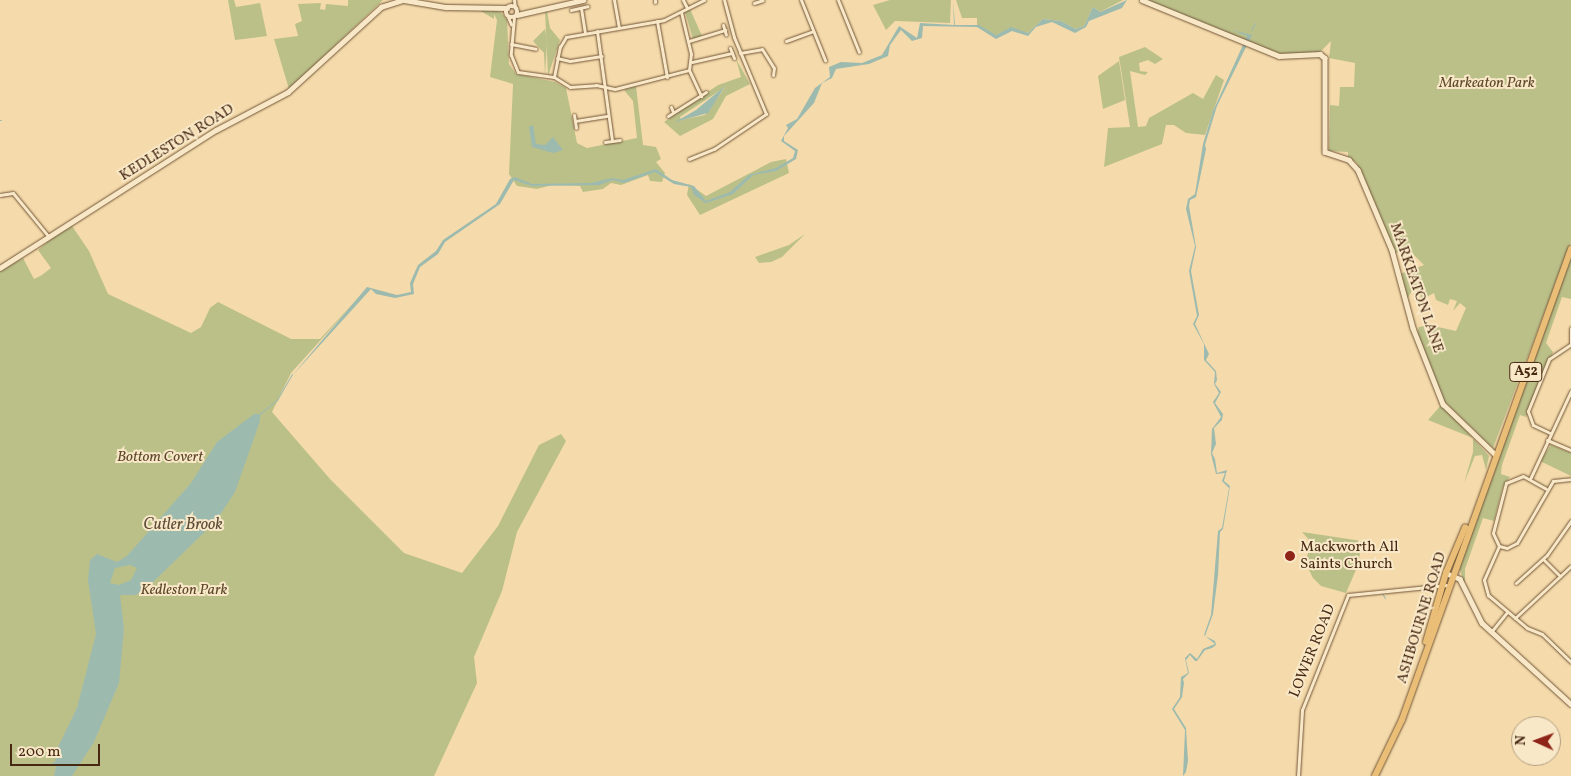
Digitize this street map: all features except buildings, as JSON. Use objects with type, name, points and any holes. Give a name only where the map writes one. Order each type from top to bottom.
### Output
[{"type":"highway","name":"ASHBOURNE ROAD","points":[[1375,776],[1411,694],[1449,574],[1481,494],[1571,249]]},
{"type":"street","name":"KEDLESTON ROAD","points":[[0,268],[216,130],[288,92],[387,1],[403,0],[500,9],[512,12],[584,0]]},
{"type":"street","points":[[513,0],[511,24],[512,60],[518,72],[554,77],[570,87],[620,89],[689,70]]},
{"type":"street","points":[[614,0],[619,27]]},
{"type":"street","points":[[683,0],[687,8]]},
{"type":"street","points":[[554,77],[557,58],[564,40],[585,33],[657,21],[681,12],[704,0]]},
{"type":"street","points":[[689,159],[714,149],[766,112],[740,53],[724,0]]},
{"type":"street","points":[[754,3],[763,0]]},
{"type":"street","points":[[801,0],[825,60]]},
{"type":"street","points":[[838,0],[859,52]]},
{"type":"street","name":"MARKEATON LANE","points":[[1142,0],[1174,16],[1251,42],[1279,56],[1320,54],[1327,60],[1325,152],[1349,160],[1358,170],[1392,250],[1413,328],[1443,404],[1496,454]]},
{"type":"street","points":[[571,10],[588,6]]},
{"type":"street","points":[[581,8],[585,33]]},
{"type":"street","points":[[681,12],[689,41],[692,62],[689,70],[701,96]]},
{"type":"street","points":[[657,21],[667,77]]},
{"type":"street","points":[[723,25],[726,35]]},
{"type":"street","points":[[689,41],[725,30]]},
{"type":"street","points":[[597,31],[602,56],[607,116],[612,141]]},
{"type":"street","points":[[786,41],[792,41],[813,31]]},
{"type":"street","points":[[511,44],[531,43],[536,49]]},
{"type":"street","points":[[730,48],[734,58]]},
{"type":"street","points":[[740,53],[762,49],[776,73]]},
{"type":"street","points":[[692,62],[732,53]]},
{"type":"street","points":[[557,58],[570,61],[602,56]]},
{"type":"street","points":[[668,116],[706,92]]},
{"type":"street","points":[[671,108],[673,112]]},
{"type":"street","points":[[574,115],[576,128]]},
{"type":"street","points":[[575,121],[607,116]]},
{"type":"street","points":[[604,142],[620,140]]},
{"type":"street","points":[[0,195],[13,193],[49,236]]},
{"type":"street","points":[[1550,433],[1532,424],[1529,410],[1549,359],[1571,344],[1571,328]]},
{"type":"street","points":[[1530,479],[1571,391]]},
{"type":"street","points":[[1547,440],[1571,450]]},
{"type":"street","points":[[1546,489],[1530,479],[1516,476],[1506,483],[1493,533],[1499,546],[1484,588],[1507,612],[1542,634],[1571,662]]},
{"type":"street","points":[[1499,546],[1507,548],[1517,543],[1546,489],[1557,479],[1571,479]]},
{"type":"street","points":[[1516,583],[1543,559],[1571,521]]},
{"type":"street","points":[[1543,559],[1560,576]]},
{"type":"street","points":[[1515,618],[1571,566]]},
{"type":"street","points":[[1449,574],[1460,579],[1479,619],[1491,632],[1571,704]]},
{"type":"street","name":"LOWER ROAD","points":[[1298,776],[1302,710],[1348,595],[1445,586]]},
{"type":"street","points":[[1491,632],[1507,612]]},
{"type":"green space","points":[[228,0],[234,0],[236,7],[260,3],[267,36],[235,40]]},
{"type":"green space","points":[[348,0],[383,0],[289,89],[274,39],[298,36],[295,24],[302,21],[298,4],[321,3],[320,9],[325,10],[326,4],[348,6]]},
{"type":"green space","points":[[890,0],[951,0],[950,23],[895,21],[886,30],[873,5]]},
{"type":"green space","points":[[956,0],[1123,0],[1100,12],[1093,7],[1084,26],[1076,29],[1061,21],[1043,19],[1028,33],[1010,28],[996,35],[977,25],[977,18],[962,18]]},
{"type":"green space","name":"Markeaton Park","points":[[1145,0],[1571,0],[1571,242],[1493,448],[1444,401],[1417,333],[1419,327],[1429,325],[1456,331],[1466,308],[1460,303],[1453,311],[1457,301],[1450,299],[1448,305],[1436,300],[1434,293],[1421,300],[1420,291],[1412,291],[1407,299],[1400,274],[1424,265],[1408,249],[1396,253],[1357,163],[1348,157],[1348,152],[1329,151],[1330,105],[1339,106],[1340,87],[1354,87],[1355,63],[1329,58],[1331,41],[1319,53],[1280,54]]},
{"type":"green space","points":[[476,8],[501,12],[507,20],[509,64],[516,74],[555,82],[566,88],[577,143],[587,148],[637,138],[633,101],[624,90],[636,86],[643,145],[656,147],[661,159],[656,162],[665,173],[662,182],[650,181],[648,175],[621,185],[611,183],[603,189],[583,192],[580,186],[552,185],[537,189],[517,186],[509,174],[513,84],[490,77],[497,20],[494,14],[494,19]]},
{"type":"green space","points":[[690,9],[702,36],[693,39],[685,12]]},
{"type":"green space","points":[[545,11],[547,11],[550,28],[560,40],[548,76]]},
{"type":"green space","points":[[545,29],[547,42],[545,75],[544,53],[533,41]]},
{"type":"green space","points":[[1145,47],[1163,59],[1155,64],[1148,60],[1139,63],[1140,71],[1148,72],[1145,75],[1130,71],[1138,127],[1146,126],[1149,118],[1193,93],[1203,99],[1216,75],[1224,80],[1205,135],[1186,133],[1174,125],[1166,125],[1162,144],[1104,167],[1108,128],[1130,127],[1119,57]]},
{"type":"green space","points":[[736,59],[750,84],[726,96],[713,119],[680,136],[664,122],[718,85],[741,77]],"holes":[[[725,87],[705,115],[681,120],[680,117]]]},
{"type":"green space","points":[[1119,61],[1125,100],[1103,109],[1098,76]]},
{"type":"green space","points":[[786,159],[789,173],[700,215],[687,195],[689,184],[706,196],[771,162]]},
{"type":"green space","name":"Kedleston Park","points":[[70,223],[89,251],[108,294],[191,333],[201,327],[210,308],[218,302],[291,339],[320,339],[372,283],[291,373],[272,412],[330,479],[404,553],[462,573],[498,526],[539,445],[561,434],[566,441],[517,532],[502,591],[474,657],[477,683],[434,776],[0,776],[0,271],[23,258],[34,279],[42,275],[51,268],[38,250]]},
{"type":"green space","points":[[805,234],[782,257],[771,262],[759,263],[755,257],[789,245]]},
{"type":"green space","points":[[1571,256],[1571,299],[1562,297],[1546,343],[1553,352],[1526,417],[1520,415],[1502,465],[1501,474],[1510,477],[1503,486],[1494,521],[1483,518],[1465,569],[1465,586],[1459,567]]},
{"type":"green space","points":[[1442,404],[1473,438],[1428,420]]},
{"type":"green space","points":[[1473,438],[1489,456],[1486,470],[1482,455],[1475,456],[1464,483],[1473,452]]},
{"type":"green space","points":[[1551,445],[1571,453],[1571,476],[1540,461]]},
{"type":"green space","points":[[1302,532],[1362,541],[1358,565],[1346,593],[1321,586],[1313,578],[1308,568],[1313,564],[1311,559],[1306,561],[1311,542]]},
{"type":"water","points":[[953,0],[955,25],[979,25],[996,35],[1011,27],[1028,33],[1043,19],[1061,21],[1076,29],[1084,26],[1093,7],[1100,12],[1127,0],[1122,8],[1089,21],[1086,27],[1075,33],[1052,22],[1036,27],[1028,36],[1012,31],[996,39],[977,27],[923,26],[922,38],[912,41],[901,30],[890,45],[888,56],[869,64],[836,69],[832,78],[822,83],[814,103],[784,136],[784,141],[798,150],[796,159],[776,171],[753,175],[733,194],[706,203],[694,195],[691,187],[674,184],[655,172],[624,183],[613,180],[599,185],[532,186],[514,180],[500,204],[445,242],[438,254],[420,267],[413,284],[414,294],[395,298],[376,294],[371,289],[291,377],[367,287],[397,295],[411,292],[410,283],[418,265],[436,251],[443,240],[496,204],[510,179],[515,177],[532,184],[591,183],[612,178],[623,180],[656,169],[672,180],[694,186],[706,201],[730,192],[749,175],[776,168],[793,158],[795,151],[781,141],[788,128],[786,125],[797,119],[815,88],[830,77],[829,67],[841,62],[862,63],[882,55],[899,26],[917,38],[920,23],[954,25]]},
{"type":"water","points":[[1232,30],[1252,35],[1217,106],[1205,145],[1206,149],[1196,197],[1190,200],[1189,206],[1196,247],[1191,271],[1199,315],[1195,324],[1209,354],[1206,360],[1216,371],[1217,380],[1215,384],[1221,392],[1215,403],[1223,414],[1222,420],[1214,428],[1216,444],[1212,453],[1217,473],[1227,470],[1224,481],[1230,486],[1223,529],[1220,532],[1218,575],[1213,614],[1205,636],[1211,615],[1218,531],[1222,528],[1229,488],[1222,481],[1225,473],[1216,474],[1211,454],[1212,429],[1221,417],[1213,402],[1219,393],[1214,384],[1215,372],[1204,360],[1204,344],[1193,324],[1197,316],[1189,271],[1195,246],[1186,209],[1188,199],[1195,194],[1203,144],[1213,111],[1247,36]]},
{"type":"water","points":[[725,86],[708,113],[675,122],[696,110]]},
{"type":"water","points":[[533,125],[536,144],[545,145],[553,137],[563,150],[553,153],[532,147],[529,127]]},
{"type":"water","name":"Cutler Brook","points":[[254,414],[260,414],[260,421],[235,492],[216,521],[150,585],[136,595],[120,595],[124,629],[119,683],[94,742],[72,776],[54,776],[56,767],[51,764],[55,762],[58,747],[77,708],[96,634],[88,580],[90,560],[97,554],[117,562],[127,556],[191,483],[217,442]],"holes":[[[130,565],[137,568],[131,580],[119,585],[110,583],[115,568]]]},
{"type":"water","points":[[1206,636],[1215,641],[1216,645],[1205,650],[1197,661],[1190,655],[1186,660],[1189,673],[1183,679],[1182,697],[1174,709],[1186,728],[1188,761],[1186,772],[1183,776],[1185,730],[1172,709],[1180,697],[1181,677],[1188,673],[1185,658],[1190,653],[1197,659],[1203,649],[1215,644]]},
{"type":"waterway","points":[[1251,30],[1255,23]]},
{"type":"waterway","points":[[258,415],[277,400],[292,374]]},
{"type":"waterway","points":[[1382,593],[1385,598]]},
{"type":"place","name":"Mackworth All Saints Church","points":[[1290,556]]},
{"type":"park label","name":"Bottom Covert","points":[[160,458]]}]
